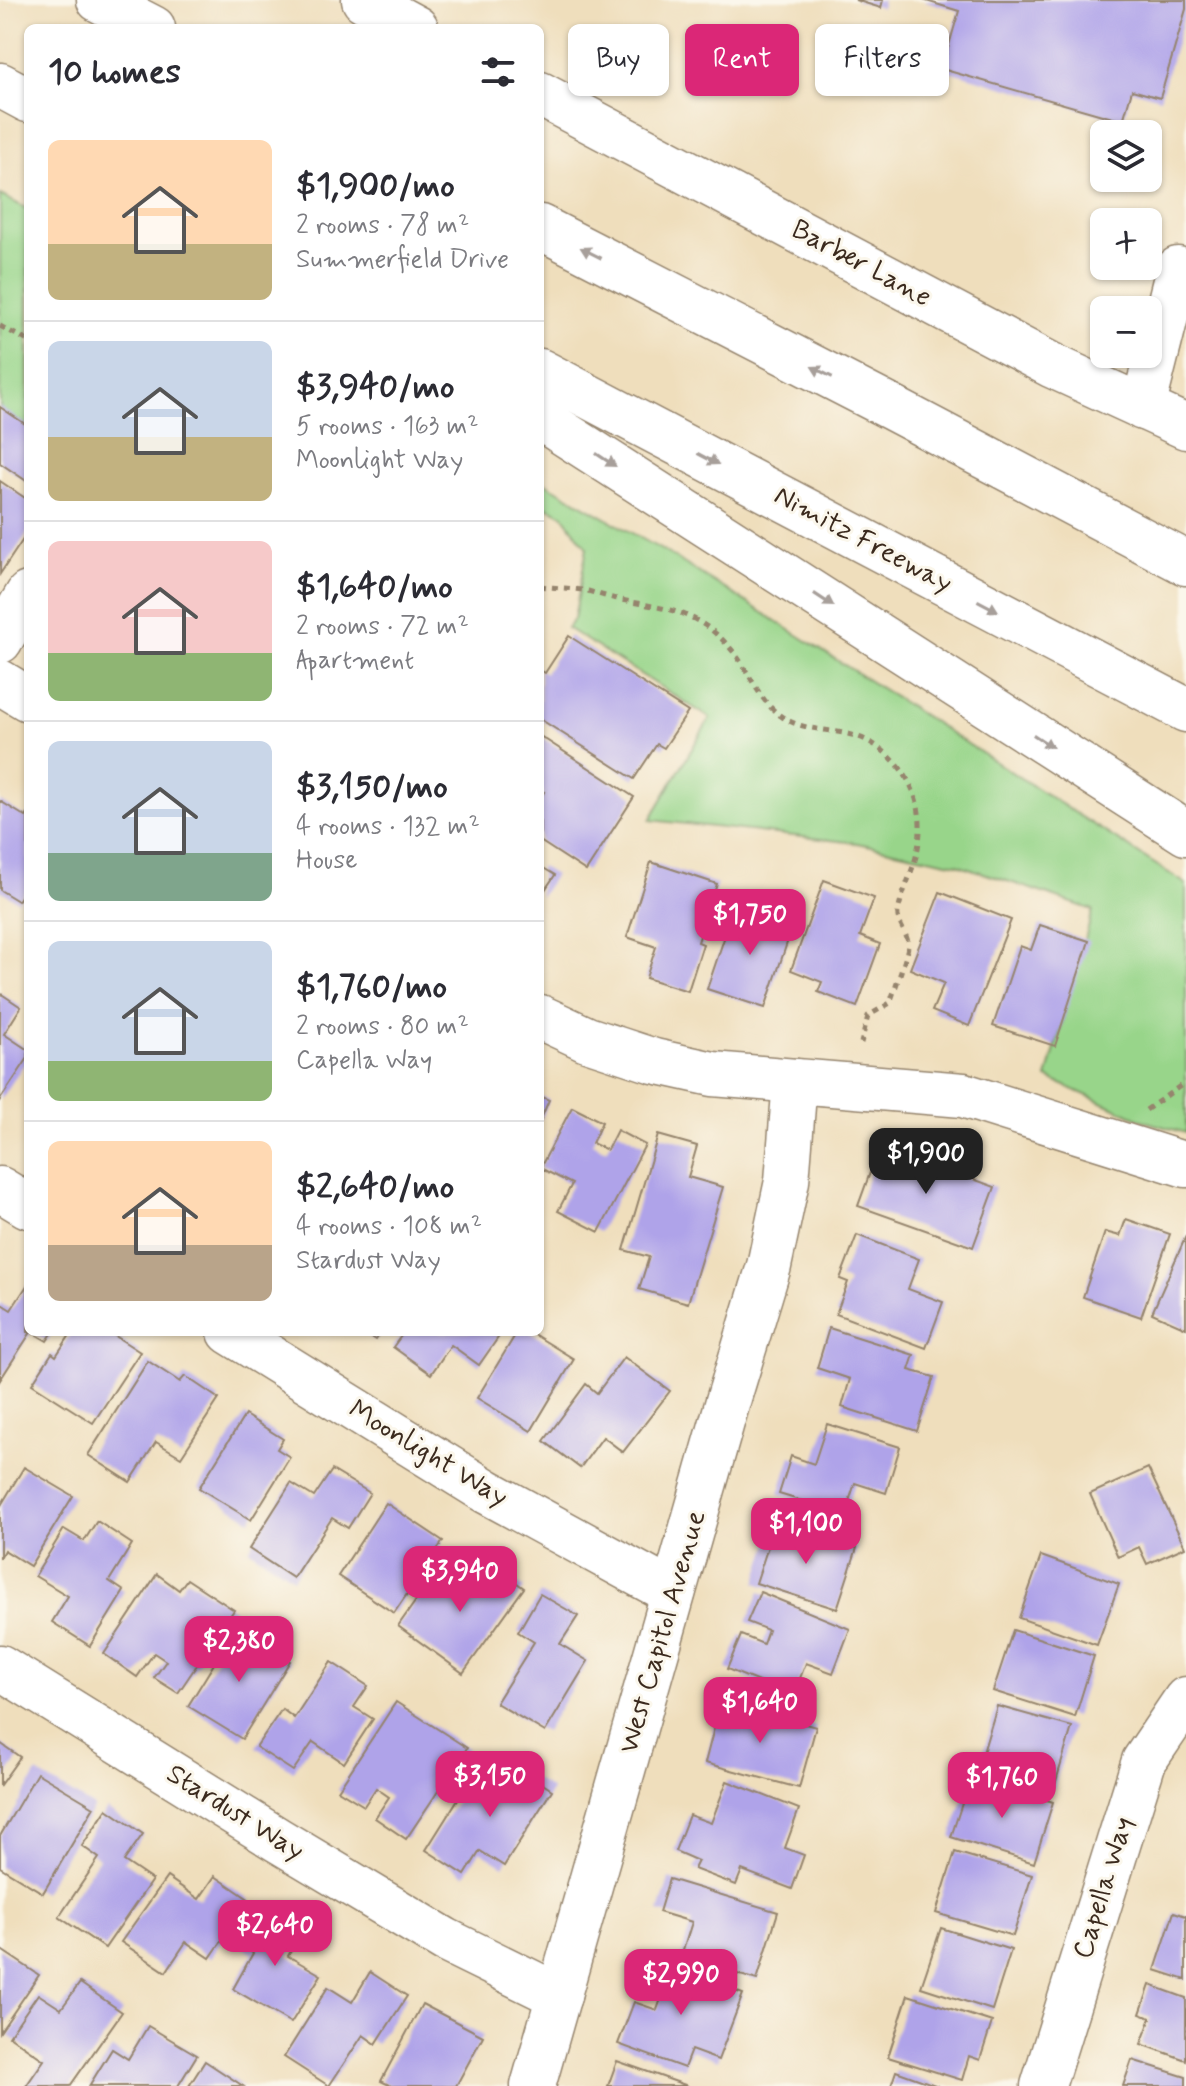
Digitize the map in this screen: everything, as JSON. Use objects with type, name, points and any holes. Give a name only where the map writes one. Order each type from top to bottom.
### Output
[{"type":"main road","points":[[99,0],[145,24]]},
{"type":"main road","points":[[364,0],[409,24]]},
{"type":"main road","points":[[0,85],[24,98]]},
{"type":"main road","name":"Barber Lane","points":[[544,96],[1053,366],[1186,427]]},
{"type":"main road","points":[[544,229],[1186,563]]},
{"type":"main road","points":[[1143,408],[1178,269]]},
{"type":"main road","name":"Nimitz Freeway","points":[[544,373],[1186,710]]},
{"type":"main road","points":[[892,408],[1186,532]]},
{"type":"main road","points":[[544,421],[1186,833]]},
{"type":"main road","points":[[0,641],[24,601]]},
{"type":"main road","points":[[0,682],[24,697]]},
{"type":"main road","points":[[544,1019],[587,1039],[654,1061],[713,1074],[963,1095],[1186,1165]]},
{"type":"main road","name":"West Capitol Avenue","points":[[533,2086],[769,1266],[787,1181],[795,1081]]},
{"type":"main road","points":[[0,1189],[24,1204]]},
{"type":"main road","name":"Moonlight Way","points":[[236,1336],[486,1491],[673,1593]]},
{"type":"main road","name":"Stardust Way","points":[[0,1667],[445,1940],[559,1996]]},
{"type":"main road","name":"Capella Way","points":[[1043,2086],[1144,1761],[1186,1699]]},
{"type":"path","points":[[0,326],[24,339]]},
{"type":"path","points":[[544,586],[587,591],[613,599],[669,608],[691,616],[729,646],[767,703],[780,716],[810,728],[865,740],[887,754],[902,770],[913,789],[919,812],[919,843],[897,916],[908,943],[890,1003],[868,1016],[861,1043]]},
{"type":"green space","points":[[0,195],[24,207],[24,424],[0,409]]},
{"type":"green space","points":[[544,482],[754,607],[1186,884],[1186,1133],[1147,1122],[1047,1078],[1093,910],[957,864],[857,843],[650,820],[710,718],[567,628],[574,619],[587,548],[562,514],[544,506]]},
{"type":"building","points":[[855,0],[883,0],[881,8]]},
{"type":"building","points":[[923,0],[1186,0],[1160,98],[1132,90],[1123,120],[949,71],[949,45],[959,11]]},
{"type":"building","points":[[0,407],[24,423],[24,479],[0,463]]},
{"type":"building","points":[[0,481],[24,497],[24,538],[0,574]]},
{"type":"building","points":[[569,636],[688,712],[664,748],[657,744],[634,779],[544,722],[545,673]]},
{"type":"building","points":[[544,739],[634,797],[586,871],[544,844]]},
{"type":"building","points":[[0,801],[24,816],[24,892],[18,901],[0,890]]},
{"type":"building","points":[[651,862],[717,884],[698,942],[703,944],[688,991],[646,978],[656,947],[627,937]]},
{"type":"building","points":[[544,868],[555,875],[544,891]]},
{"type":"building","points":[[824,880],[874,898],[860,936],[880,944],[857,1007],[818,992],[822,982],[791,970]]},
{"type":"building","points":[[940,892],[1011,920],[969,1026],[932,1011],[944,983],[910,969]]},
{"type":"building","points":[[735,906],[793,925],[765,1008],[707,989]]},
{"type":"building","points":[[1040,925],[1089,941],[1055,1046],[993,1026],[1020,946],[1031,950]]},
{"type":"building","points":[[0,993],[21,1007],[4,1034],[24,1047],[24,1064],[0,1100]]},
{"type":"building","points":[[572,1107],[602,1122],[592,1143],[607,1150],[617,1130],[645,1145],[599,1232],[558,1211],[572,1184],[544,1170],[544,1160]]},
{"type":"building","points":[[658,1135],[697,1146],[688,1177],[723,1187],[688,1303],[639,1289],[649,1257],[624,1250]]},
{"type":"building","points":[[880,1145],[995,1187],[973,1247],[858,1206]]},
{"type":"building","points":[[1126,1219],[1170,1234],[1141,1317],[1083,1297],[1105,1232],[1120,1236]]},
{"type":"building","points":[[857,1235],[919,1259],[908,1289],[943,1302],[926,1348],[836,1314],[848,1282],[840,1279]]},
{"type":"building","points":[[1186,1236],[1186,1328],[1152,1313]]},
{"type":"building","points":[[24,1290],[24,1336],[28,1336],[0,1380],[0,1303],[11,1310]]},
{"type":"building","points":[[829,1328],[914,1355],[909,1370],[934,1377],[917,1431],[842,1407],[850,1379],[817,1368]]},
{"type":"building","points":[[69,1336],[115,1336],[140,1352],[93,1423],[32,1384],[52,1353],[56,1356]]},
{"type":"building","points":[[401,1336],[499,1336],[479,1365],[451,1345],[431,1374],[393,1347]]},
{"type":"building","points":[[515,1336],[537,1336],[574,1359],[531,1431],[477,1398]]},
{"type":"building","points":[[624,1357],[670,1391],[623,1452],[603,1437],[580,1468],[544,1441],[586,1384],[597,1393]]},
{"type":"building","points":[[148,1361],[180,1382],[185,1376],[219,1399],[181,1457],[156,1442],[130,1482],[88,1455]]},
{"type":"building","points":[[245,1415],[283,1439],[277,1449],[290,1457],[251,1520],[199,1488]]},
{"type":"building","points":[[827,1424],[900,1447],[886,1493],[855,1483],[845,1514],[779,1494],[791,1456],[814,1464]]},
{"type":"building","points":[[24,1467],[73,1496],[30,1566],[4,1550],[0,1558],[0,1507]]},
{"type":"building","points":[[1148,1468],[1185,1547],[1147,1564],[1139,1547],[1118,1557],[1090,1494]]},
{"type":"building","points":[[332,1470],[370,1493],[348,1528],[332,1518],[293,1578],[249,1549],[291,1483],[314,1497]]},
{"type":"building","points":[[386,1503],[443,1541],[394,1613],[338,1576]]},
{"type":"building","points":[[97,1521],[132,1544],[109,1581],[124,1591],[90,1646],[52,1622],[68,1596],[35,1576],[64,1529],[84,1541]]},
{"type":"building","points":[[776,1522],[857,1548],[837,1609],[756,1583]]},
{"type":"building","points":[[1041,1556],[1119,1584],[1097,1645],[1019,1618]]},
{"type":"building","points":[[487,1562],[524,1588],[463,1673],[398,1626],[439,1568],[467,1588]]},
{"type":"building","points":[[157,1574],[179,1590],[187,1579],[234,1610],[178,1693],[154,1678],[166,1661],[154,1653],[137,1677],[104,1654]]},
{"type":"building","points":[[760,1592],[850,1629],[833,1673],[806,1663],[793,1696],[727,1669],[741,1635],[763,1644],[768,1630],[747,1622]]},
{"type":"building","points":[[540,1594],[578,1616],[560,1644],[588,1661],[545,1732],[496,1703],[534,1642],[518,1632]]},
{"type":"building","points":[[236,1628],[290,1661],[242,1739],[188,1706]]},
{"type":"building","points":[[1013,1630],[1094,1656],[1075,1717],[993,1691]]},
{"type":"building","points":[[331,1662],[368,1686],[354,1707],[373,1719],[344,1763],[313,1742],[293,1771],[256,1747],[282,1709],[294,1718]]},
{"type":"building","points":[[721,1701],[816,1727],[799,1788],[705,1763]]},
{"type":"building","points":[[396,1702],[467,1748],[406,1839],[375,1818],[389,1797],[376,1788],[364,1806],[338,1790]]},
{"type":"building","points":[[997,1706],[1072,1727],[1054,1788],[979,1766]]},
{"type":"building","points":[[0,1743],[20,1757],[0,1785]]},
{"type":"building","points":[[504,1759],[552,1790],[504,1866],[480,1851],[465,1875],[426,1850],[470,1780],[485,1790]]},
{"type":"building","points":[[37,1773],[94,1807],[43,1893],[0,1867],[0,1836]]},
{"type":"building","points":[[971,1776],[1053,1802],[1034,1863],[951,1837]]},
{"type":"building","points":[[727,1781],[799,1809],[785,1848],[804,1855],[792,1889],[742,1870],[736,1885],[694,1869],[698,1861],[675,1851],[689,1815],[711,1823]]},
{"type":"building","points":[[107,1809],[143,1834],[124,1861],[152,1880],[105,1948],[59,1917],[99,1858],[82,1846]]},
{"type":"building","points":[[955,1852],[1032,1875],[1013,1936],[936,1913]]},
{"type":"building","points":[[215,1876],[250,1900],[210,1958],[186,1942],[166,1972],[121,1942],[167,1877],[199,1899]]},
{"type":"building","points":[[669,1879],[778,1912],[757,1980],[681,1957],[692,1922],[659,1912]]},
{"type":"building","points":[[263,1908],[303,1931],[288,1956],[321,1975],[291,2023],[233,1989],[253,1953],[241,1946]]},
{"type":"building","points":[[1174,1912],[1186,1916],[1186,1980],[1155,1970]]},
{"type":"building","points":[[941,1928],[1011,1950],[992,2010],[921,1987]]},
{"type":"building","points":[[0,1949],[39,1975],[0,2032]]},
{"type":"building","points":[[652,1960],[743,1994],[718,2060],[691,2050],[684,2068],[618,2044],[634,2002],[657,2010],[662,1996],[641,1989]]},
{"type":"building","points":[[370,1972],[407,1996],[376,2044],[363,2035],[329,2086],[284,2057],[328,1987],[352,2002]]},
{"type":"building","points":[[80,1983],[122,2012],[70,2086],[26,2086],[44,2060],[9,2036],[38,1994],[61,2009]]},
{"type":"building","points":[[1150,1985],[1186,1998],[1186,2060],[1141,2044],[1151,2018],[1140,2014]]},
{"type":"building","points":[[908,1995],[992,2022],[980,2060],[969,2056],[962,2080],[888,2057]]},
{"type":"building","points":[[422,2004],[483,2036],[456,2086],[391,2086],[381,2081]]},
{"type":"building","points":[[148,2026],[197,2055],[178,2086],[89,2086],[112,2049],[128,2059]]},
{"type":"building","points":[[1132,2060],[1186,2077],[1186,2086],[1123,2086]]},
{"type":"building","points":[[205,2061],[243,2086],[189,2086]]},
{"type":"building","points":[[617,2061],[688,2086],[608,2086]]},
{"type":"building","points":[[896,2071],[938,2086],[891,2086]]}]
